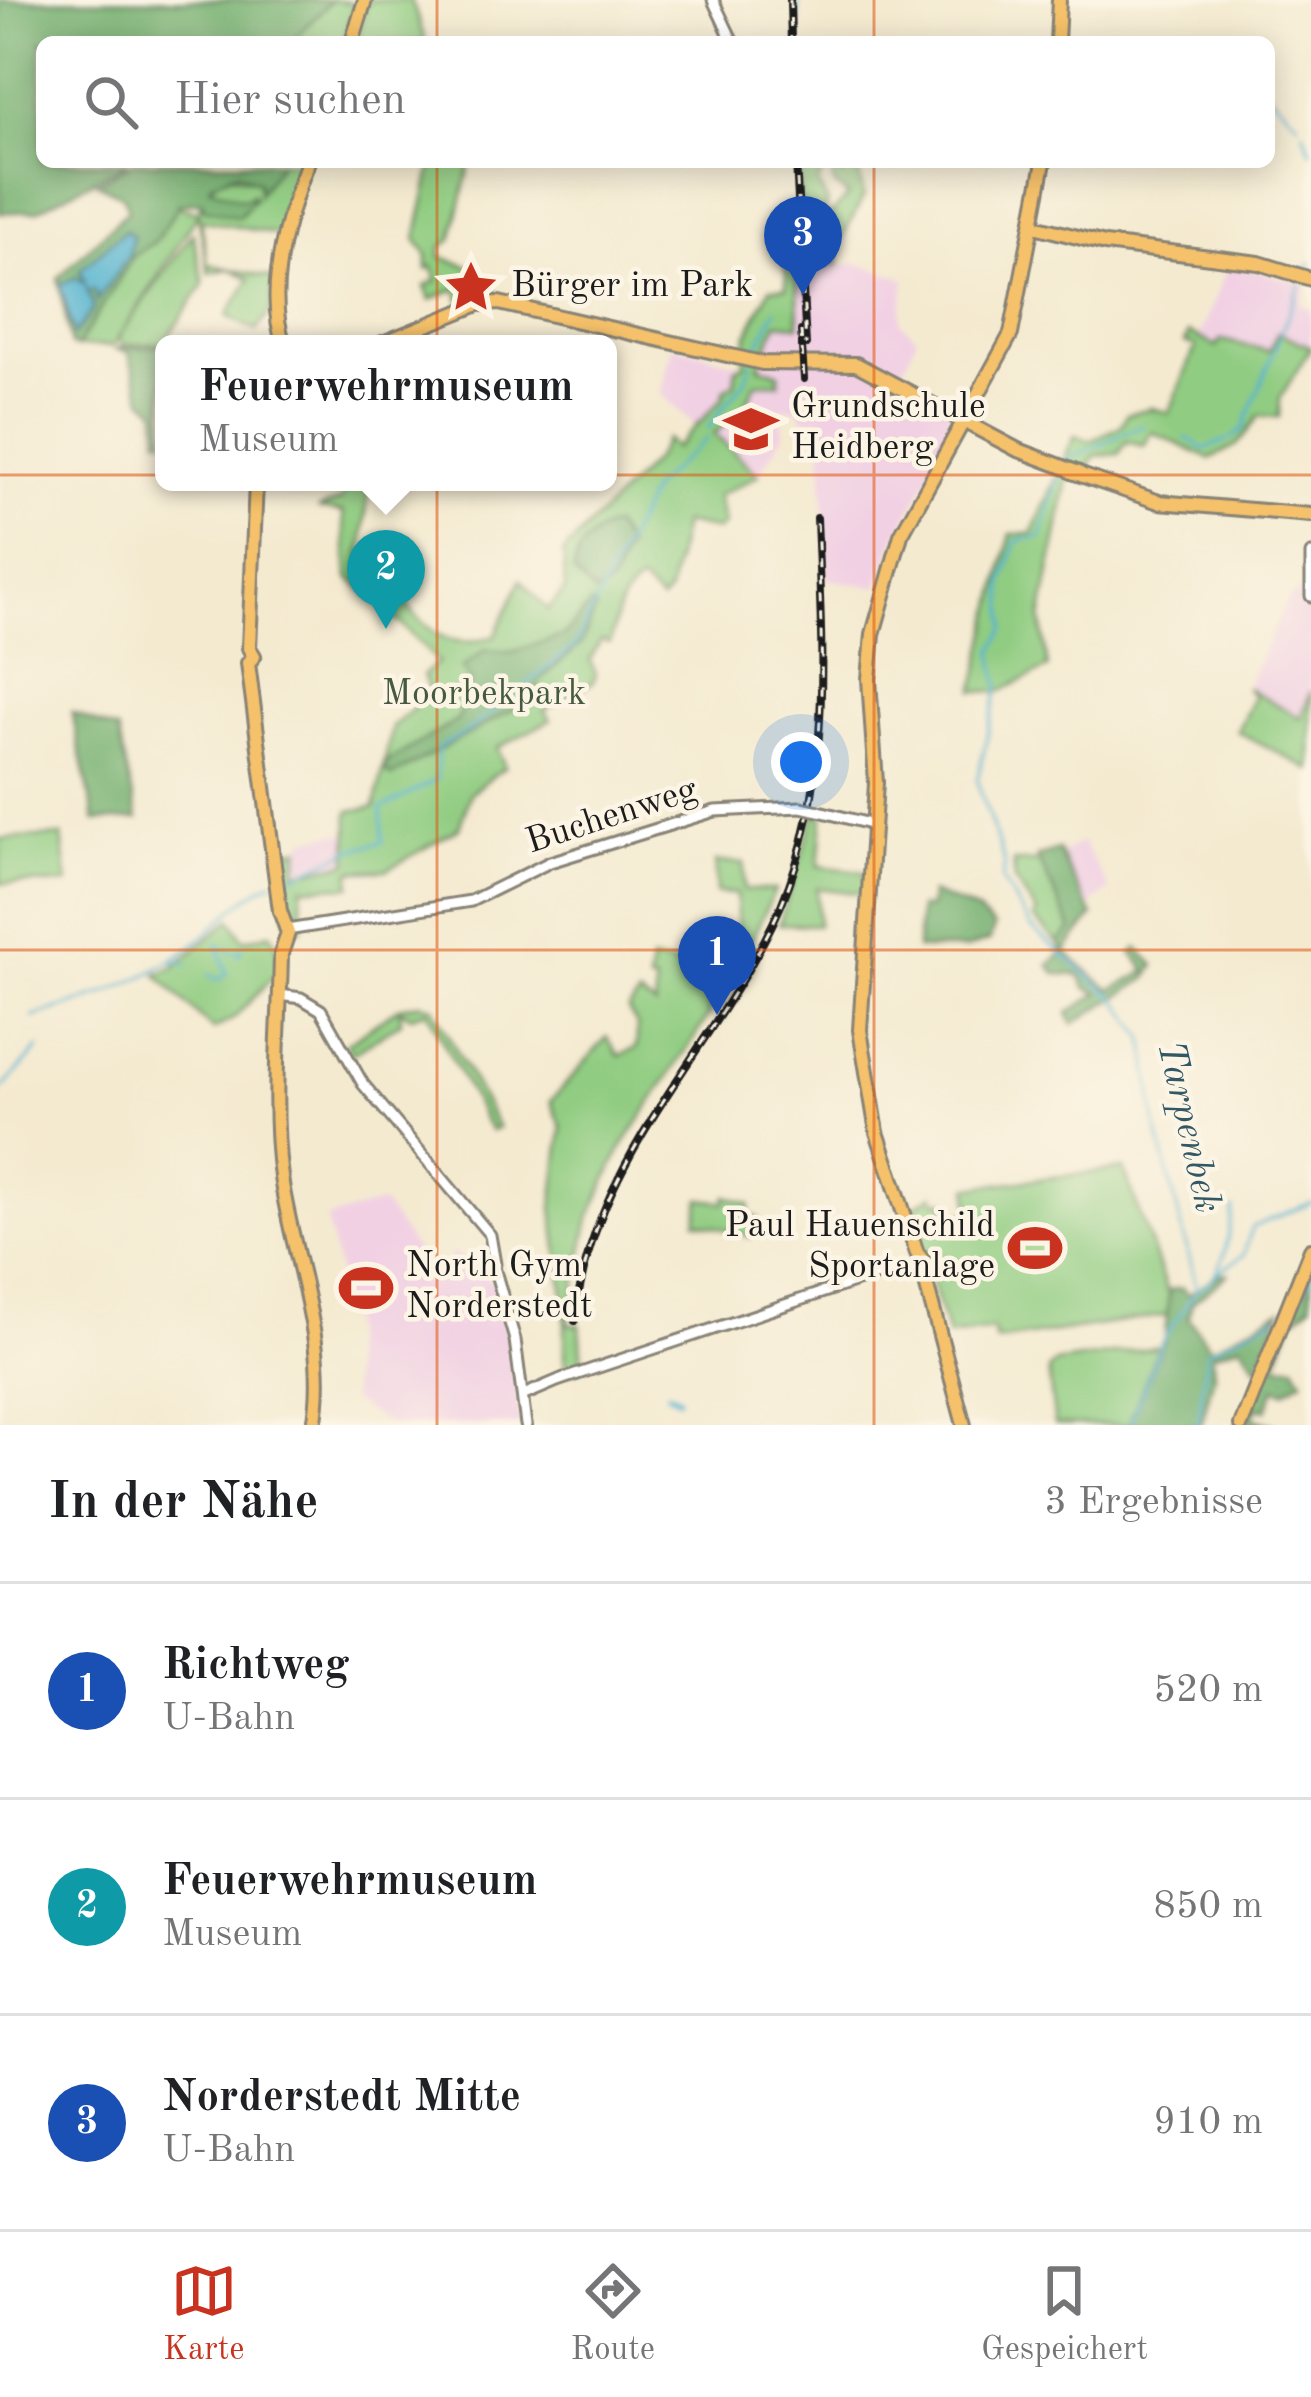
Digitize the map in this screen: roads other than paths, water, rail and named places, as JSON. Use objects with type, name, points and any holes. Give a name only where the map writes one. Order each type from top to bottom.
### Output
[{"type":"main road","points":[[354,36],[365,0]]},
{"type":"main road","points":[[1058,36],[1059,0]]},
{"type":"main road","points":[[282,335],[277,316],[280,274],[306,168]]},
{"type":"main road","points":[[964,1425],[877,1132],[860,1030],[874,825],[869,675],[878,600],[906,524],[1012,329],[1043,168]]},
{"type":"main road","points":[[1035,222],[1091,240],[1252,262],[1311,279]]},
{"type":"main road","points":[[389,335],[489,299],[744,357]]},
{"type":"main road","points":[[402,335],[479,304],[500,303],[762,360],[857,359],[990,434],[1058,465],[1153,499],[1311,515]]},
{"type":"main road","points":[[257,491],[248,655],[286,932],[281,954],[277,1131],[286,1204],[307,1298],[317,1396],[314,1425]]},
{"type":"main road","points":[[1241,1425],[1311,1249]]},
{"type":"street","points":[[713,0],[730,36]]},
{"type":"street","points":[[1311,554],[1311,596]]},
{"type":"street","name":"Buchenweg","points":[[286,932],[471,901],[536,867],[715,811],[801,807],[874,825]]},
{"type":"street","points":[[280,998],[305,1001],[321,1010],[357,1076],[486,1232],[523,1392],[526,1425]]},
{"type":"street","points":[[523,1392],[854,1282],[919,1267]]},
{"type":"water","points":[[125,230],[133,236],[129,255],[97,301],[95,291],[87,290],[94,308],[74,335],[60,285],[76,277],[85,284],[80,270]]},
{"type":"waterway","points":[[798,0],[798,36]]},
{"type":"waterway","points":[[1275,100],[1298,122]]},
{"type":"waterway","points":[[1303,131],[1311,151]]},
{"type":"waterway","name":"Tarpenbek","points":[[1306,271],[1311,263]]},
{"type":"waterway","name":"Tarpenbek","points":[[1232,438],[1243,429],[1300,285]]},
{"type":"waterway","points":[[754,353],[776,310]]},
{"type":"waterway","points":[[708,428],[746,379],[751,362]]},
{"type":"waterway","name":"Tarpenbek","points":[[1066,460],[1143,425]]},
{"type":"waterway","points":[[284,880],[353,849],[383,842],[381,809],[436,780],[438,748],[467,732],[575,646],[653,487],[707,438]]},
{"type":"waterway","name":"Tarpenbek","points":[[1186,438],[1204,449],[1228,440]]},
{"type":"waterway","name":"Tarpenbek","points":[[1029,539],[1041,537],[1060,471]]},
{"type":"waterway","name":"Tarpenbek","points":[[1025,539],[1016,542],[1003,584],[1006,627],[993,652],[999,685],[977,781],[1005,864],[1002,880],[1032,928],[1118,1001],[1144,1037],[1156,1124],[1197,1289],[1162,1341],[1129,1425]]},
{"type":"waterway","points":[[33,1017],[145,976],[191,947],[248,897],[273,882]]},
{"type":"waterway","points":[[209,975],[218,980],[227,974],[218,945],[240,955],[242,946]]},
{"type":"waterway","points":[[172,961],[188,964]]},
{"type":"waterway","points":[[0,1091],[39,1048]]},
{"type":"waterway","points":[[1216,1274],[1244,1255],[1252,1227],[1311,1203]]},
{"type":"waterway","points":[[1197,1289],[1220,1266],[1233,1209]]},
{"type":"waterway","points":[[1291,1311],[1311,1277]]},
{"type":"waterway","points":[[1198,1425],[1207,1351],[1277,1316]]},
{"type":"waterway","points":[[668,1393],[678,1398]]},
{"type":"railway","points":[[790,0],[791,36]]},
{"type":"railway","points":[[796,168],[806,345]]},
{"type":"railway","points":[[801,331],[804,379]]},
{"type":"railway","points":[[575,1321],[585,1264],[603,1211],[655,1114],[746,973],[793,875],[806,826],[820,724],[817,518]]},
{"type":"place","name":"Bürger im Park","points":[[471,287]]},
{"type":"place","name":"Norderstedt Mitte","points":[[803,295]]},
{"type":"place","name":"Grundschule Heidberg","points":[[751,429]]},
{"type":"place","name":"Feuerwehrmuseum","points":[[386,629]]},
{"type":"place","name":"Richtweg","points":[[717,1015]]},
{"type":"place","name":"Paul Hauenschild Sportanlage","points":[[1035,1248]]},
{"type":"place","name":"North Gym Norderstedt","points":[[366,1288]]},
{"type":"park label","name":"Moorbekpark","points":[[484,695]]}]
